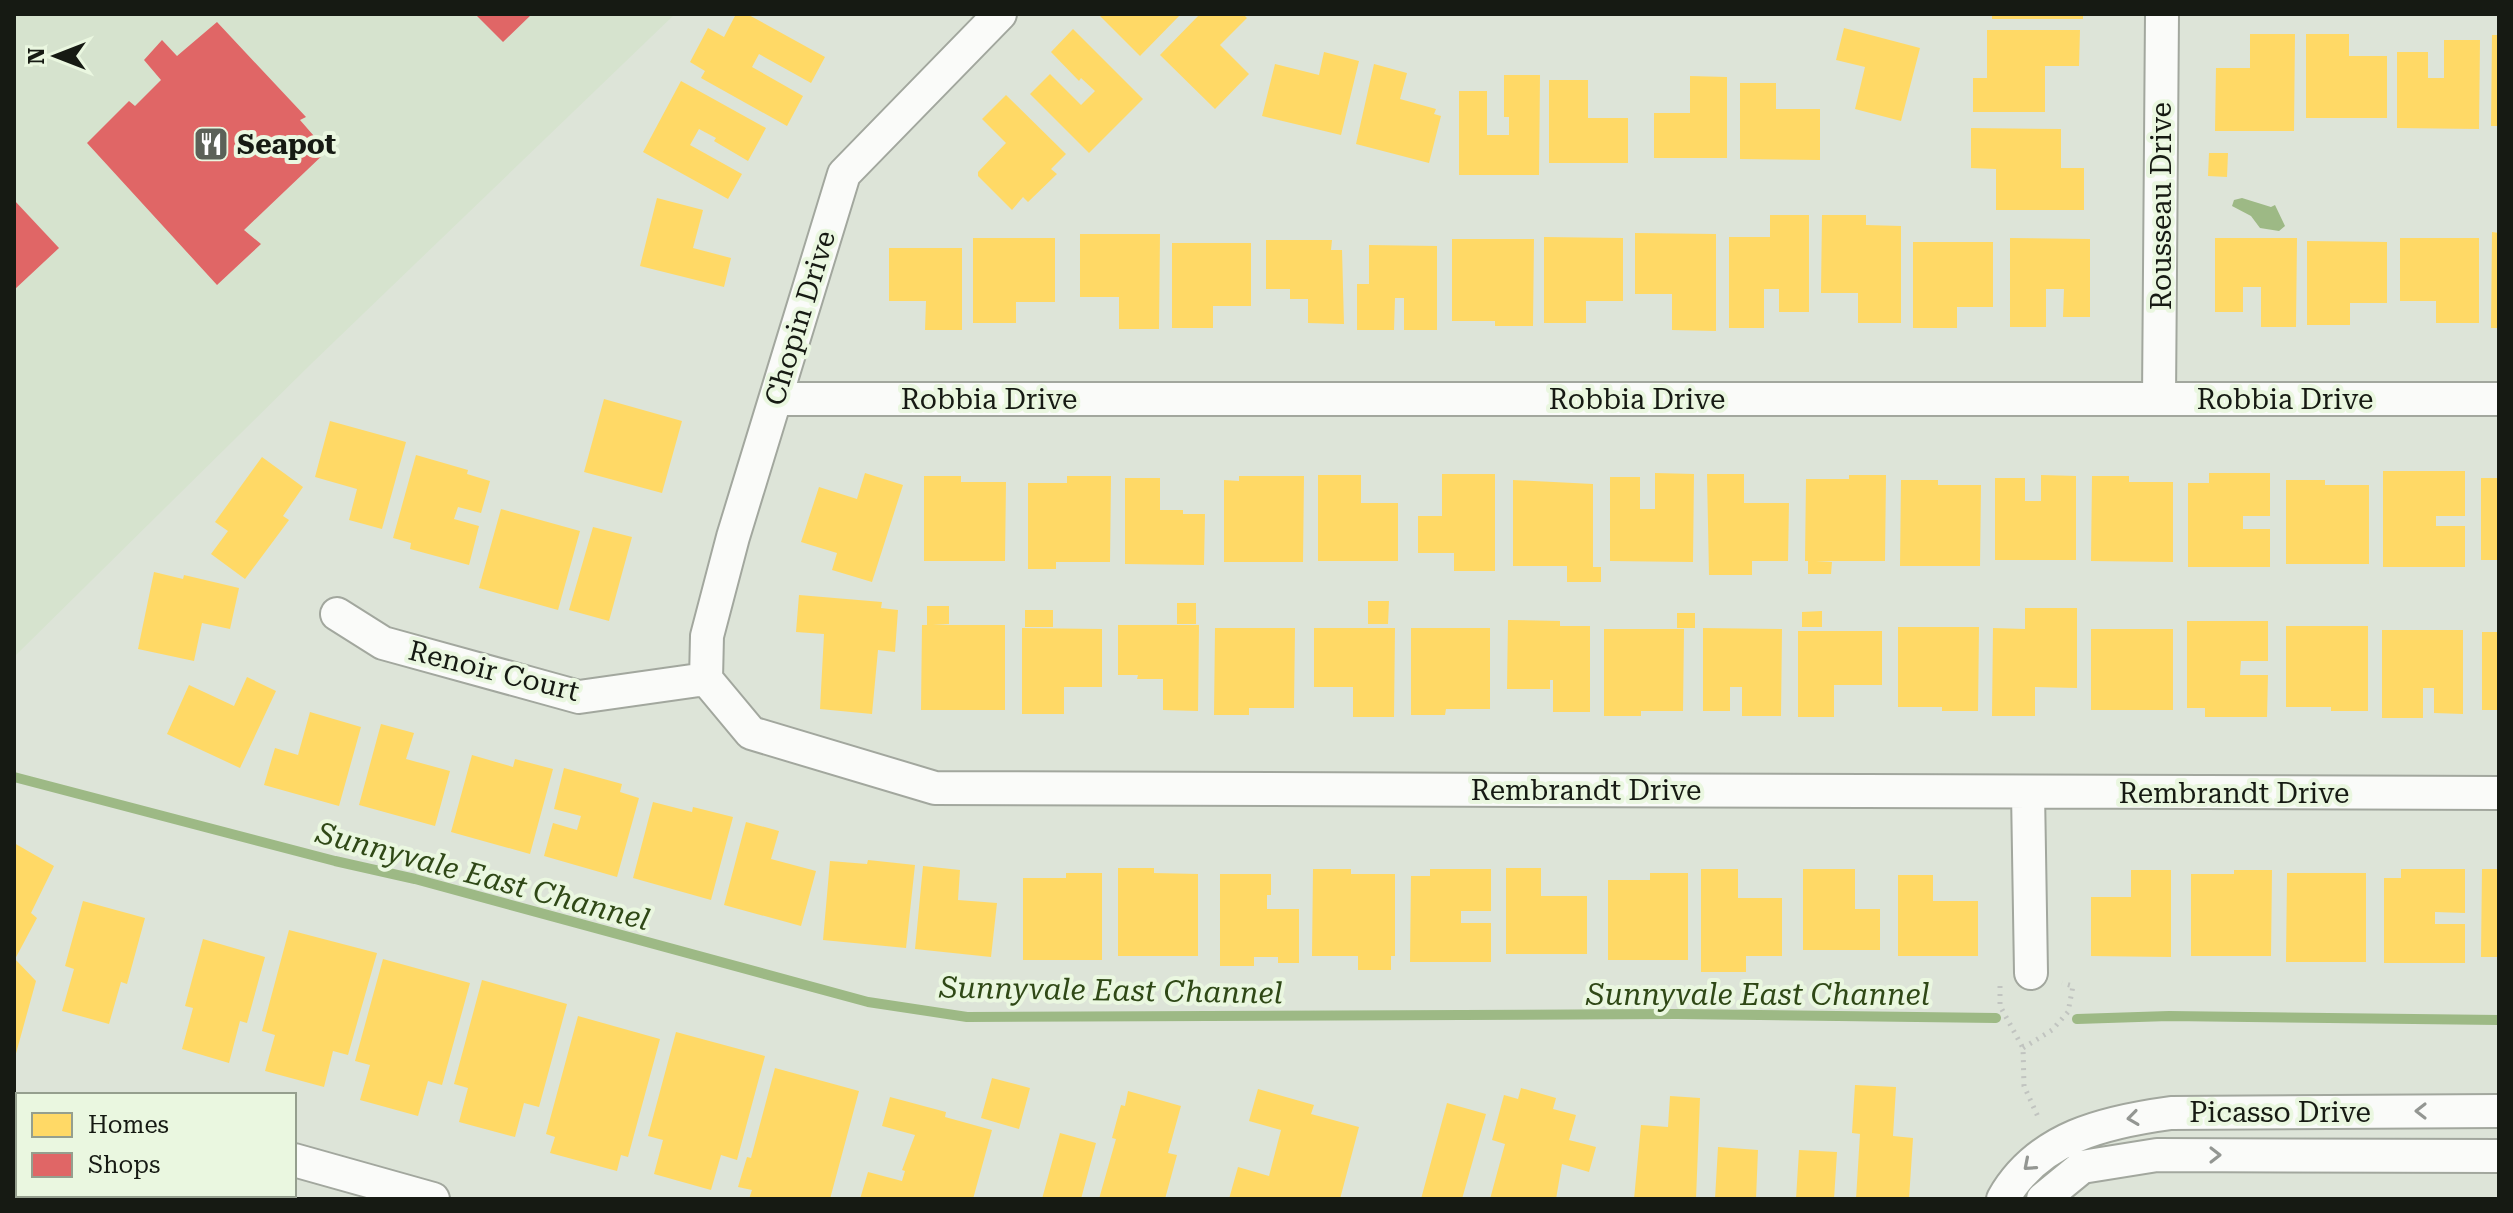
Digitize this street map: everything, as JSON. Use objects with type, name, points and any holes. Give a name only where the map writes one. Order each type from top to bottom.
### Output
[{"type":"street","name":"Chopin Drive","points":[[706,679],[707,636],[733,537],[844,174],[1000,14]]},
{"type":"street","name":"Rousseau Drive","points":[[2159,399],[2162,14]]},
{"type":"street","name":"Robbia Drive","points":[[776,399],[2499,399]]},
{"type":"street","name":"Renoir Court","points":[[337,614],[383,643],[579,697],[706,679]]},
{"type":"street","name":"Rembrandt Drive","points":[[706,679],[751,733],[935,788],[2499,793]]},
{"type":"street","points":[[2028,792],[2031,973]]},
{"type":"street","name":"Picasso Drive","points":[[2003,1199],[2014,1178],[2044,1153],[2065,1140],[2121,1120],[2171,1113],[2499,1111]]},
{"type":"street","name":"Picasso Drive","points":[[2043,1199],[2082,1167],[2157,1155],[2499,1156]]},
{"type":"street","points":[[296,1161],[433,1199]]},
{"type":"path","points":[[2023,1048],[2052,1030],[2068,1012],[2073,986],[2031,973],[2000,980],[2000,1006],[2023,1048],[2024,1086],[2038,1118],[2065,1140]]},
{"type":"shaded area","points":[[14,14],[675,14],[311,364],[14,657]]},
{"type":"shaded area","points":[[2242,198],[2271,207],[2275,205],[2285,226],[2279,231],[2260,228],[2251,216],[2232,206],[2234,200]]},
{"type":"building: Homes","points":[[736,14],[747,14],[825,57],[811,83],[759,54],[752,67],[803,96],[787,126],[701,78],[705,71],[690,62],[708,28],[724,37]]},
{"type":"building: Homes","points":[[1098,14],[1181,14],[1140,56]]},
{"type":"building: Homes","points":[[1200,14],[1243,14],[1247,18],[1220,45],[1249,74],[1215,109],[1160,55]]},
{"type":"building: Homes","points":[[1992,14],[2083,14],[2083,19],[1992,19]]},
{"type":"building: Homes","points":[[1844,28],[1920,48],[1901,121],[1855,109],[1865,67],[1836,60]]},
{"type":"building: Homes","points":[[1073,29],[1143,99],[1089,153],[1030,94],[1050,74],[1081,105],[1095,91],[1081,78],[1079,81],[1051,52]]},
{"type":"building: Homes","points":[[1987,30],[2080,30],[2079,66],[2045,66],[2045,112],[1973,112],[1973,78],[1987,78]]},
{"type":"building: Homes","points":[[2250,34],[2295,34],[2294,131],[2215,131],[2216,68],[2250,68]]},
{"type":"building: Homes","points":[[2306,34],[2349,34],[2349,56],[2387,56],[2387,118],[2306,118]]},
{"type":"building: Homes","points":[[2492,35],[2499,35],[2499,126],[2491,126]]},
{"type":"building: Homes","points":[[2444,40],[2480,40],[2479,129],[2397,128],[2397,52],[2428,52],[2428,78],[2444,78]]},
{"type":"building: Homes","points":[[1324,52],[1359,61],[1341,135],[1262,116],[1275,64],[1319,75]]},
{"type":"building: Homes","points":[[1374,64],[1407,73],[1400,99],[1436,109],[1434,114],[1441,116],[1429,163],[1356,144]]},
{"type":"building: Homes","points":[[1504,75],[1540,75],[1539,175],[1459,175],[1459,91],[1487,91],[1487,135],[1509,135],[1509,117],[1504,117]]},
{"type":"building: Homes","points":[[1690,76],[1727,77],[1727,158],[1654,158],[1654,113],[1690,113]]},
{"type":"building: Homes","points":[[1549,80],[1588,80],[1588,118],[1628,118],[1628,163],[1549,163]]},
{"type":"building: Homes","points":[[681,81],[766,128],[748,161],[699,129],[690,145],[742,174],[728,199],[643,152]]},
{"type":"building: Homes","points":[[1740,83],[1776,83],[1776,109],[1820,109],[1820,160],[1740,159]]},
{"type":"building: Homes","points":[[1006,95],[1066,154],[1051,169],[1057,174],[1028,202],[1023,197],[1012,210],[978,176],[978,172],[1006,143],[982,119]]},
{"type":"building: Homes","points":[[1971,128],[2061,129],[2061,168],[2084,168],[2084,210],[1996,210],[1996,169],[1971,168]]},
{"type":"building: Homes","points":[[2209,153],[2228,153],[2227,177],[2208,176]]},
{"type":"building: Homes","points":[[657,198],[703,210],[693,248],[731,258],[724,287],[640,266]]},
{"type":"building: Homes","points":[[1770,215],[1809,215],[1809,312],[1779,312],[1779,289],[1764,289],[1764,328],[1729,328],[1729,237],[1770,237]]},
{"type":"building: Homes","points":[[1822,215],[1866,215],[1866,225],[1901,226],[1901,323],[1858,323],[1858,293],[1821,293]]},
{"type":"building: Homes","points":[[2492,232],[2499,233],[2499,328],[2491,328]]},
{"type":"building: Homes","points":[[1635,233],[1716,234],[1716,331],[1672,330],[1672,294],[1635,294]]},
{"type":"building: Homes","points":[[1080,234],[1160,234],[1159,329],[1119,329],[1119,297],[1080,297]]},
{"type":"building: Homes","points":[[1544,237],[1623,238],[1623,301],[1586,301],[1586,323],[1544,323]]},
{"type":"building: Homes","points":[[973,238],[1055,238],[1055,302],[1016,302],[1016,323],[973,323]]},
{"type":"building: Homes","points":[[2010,238],[2090,239],[2090,317],[2063,317],[2064,289],[2046,289],[2046,327],[2010,327]]},
{"type":"building: Homes","points":[[2215,238],[2297,238],[2296,327],[2261,327],[2261,287],[2243,287],[2243,312],[2215,312]]},
{"type":"building: Homes","points":[[2400,238],[2479,238],[2479,323],[2436,323],[2436,301],[2400,301]]},
{"type":"building: Homes","points":[[1452,239],[1534,239],[1533,326],[1495,326],[1495,321],[1452,321]]},
{"type":"building: Homes","points":[[1266,240],[1332,240],[1331,250],[1342,250],[1344,324],[1308,323],[1308,299],[1290,299],[1290,289],[1266,289]]},
{"type":"building: Homes","points":[[2307,241],[2387,242],[2387,303],[2350,303],[2350,325],[2307,325]]},
{"type":"building: Homes","points":[[1913,242],[1993,242],[1993,307],[1957,307],[1957,328],[1913,328]]},
{"type":"building: Homes","points":[[1172,243],[1251,243],[1251,306],[1213,306],[1213,328],[1172,328]]},
{"type":"building: Homes","points":[[1369,245],[1437,246],[1437,330],[1404,330],[1404,298],[1395,298],[1394,330],[1357,330],[1357,284],[1369,284]]},
{"type":"building: Homes","points":[[889,248],[962,248],[962,330],[925,330],[926,301],[889,301]]},
{"type":"building: Homes","points":[[604,399],[682,421],[662,493],[584,472]]},
{"type":"building: Homes","points":[[330,421],[406,442],[382,529],[349,520],[357,489],[315,477]]},
{"type":"building: Homes","points":[[416,455],[468,470],[467,474],[490,481],[481,513],[458,507],[454,519],[479,526],[469,565],[410,549],[411,543],[393,538]]},
{"type":"building: Homes","points":[[262,457],[303,487],[283,516],[289,520],[245,579],[211,554],[228,531],[215,522]]},
{"type":"building: Homes","points":[[2383,471],[2465,471],[2465,516],[2436,516],[2436,526],[2465,526],[2465,567],[2383,567]]},
{"type":"building: Homes","points":[[865,473],[903,485],[872,582],[832,570],[837,553],[801,542],[819,487],[857,499]]},
{"type":"building: Homes","points":[[1655,473],[1694,474],[1693,562],[1610,561],[1610,477],[1640,477],[1640,509],[1655,509]]},
{"type":"building: Homes","points":[[2209,473],[2270,473],[2270,516],[2243,516],[2243,529],[2270,529],[2270,567],[2188,567],[2188,483],[2209,483]]},
{"type":"building: Homes","points":[[1442,474],[1495,474],[1495,571],[1454,571],[1454,553],[1418,553],[1418,516],[1442,516]]},
{"type":"building: Homes","points":[[1707,474],[1744,474],[1744,503],[1789,503],[1788,561],[1752,561],[1752,575],[1709,575]]},
{"type":"building: Homes","points":[[1318,475],[1361,475],[1361,503],[1398,503],[1398,561],[1318,561]]},
{"type":"building: Homes","points":[[1849,475],[1886,475],[1885,561],[1816,561],[1832,562],[1831,574],[1808,574],[1808,561],[1805,561],[1806,479],[1849,479]]},
{"type":"building: Homes","points":[[2041,475],[2076,476],[2076,560],[1995,560],[1995,478],[2025,478],[2025,501],[2041,501]]},
{"type":"building: Homes","points":[[924,476],[961,476],[961,482],[1006,482],[1005,561],[924,561]]},
{"type":"building: Homes","points":[[1067,476],[1111,476],[1110,562],[1056,562],[1056,569],[1028,569],[1028,483],[1067,483]]},
{"type":"building: Homes","points":[[1239,476],[1304,476],[1303,562],[1224,562],[1224,480],[1239,481]]},
{"type":"building: Homes","points":[[2092,476],[2129,476],[2129,482],[2173,482],[2173,562],[2091,561]]},
{"type":"building: Homes","points":[[1125,478],[1160,478],[1160,510],[1205,514],[1204,565],[1125,564]]},
{"type":"building: Homes","points":[[2481,478],[2499,478],[2499,560],[2481,560]]},
{"type":"building: Homes","points":[[1513,480],[1593,484],[1593,567],[1601,567],[1601,582],[1567,582],[1567,566],[1513,566]]},
{"type":"building: Homes","points":[[1901,480],[1938,480],[1938,485],[1981,485],[1980,566],[1900,566]]},
{"type":"building: Homes","points":[[2286,480],[2325,480],[2325,485],[2369,485],[2369,564],[2286,564]]},
{"type":"building: Homes","points":[[501,509],[580,531],[558,610],[479,588]]},
{"type":"building: Homes","points":[[593,527],[632,537],[609,621],[569,610]]},
{"type":"building: Homes","points":[[154,572],[183,579],[184,575],[239,588],[230,629],[202,623],[194,661],[138,649]]},
{"type":"building: Homes","points":[[799,595],[882,602],[881,608],[898,610],[895,652],[878,650],[872,714],[820,709],[824,634],[796,632]]},
{"type":"building: Homes","points":[[1368,601],[1389,601],[1388,624],[1368,624]]},
{"type":"building: Homes","points":[[1177,603],[1196,603],[1196,624],[1177,624]]},
{"type":"building: Homes","points":[[927,606],[949,606],[949,624],[933,625],[1005,625],[1005,710],[921,710],[922,625],[927,625]]},
{"type":"building: Homes","points":[[2025,608],[2077,608],[2077,688],[2035,687],[2035,716],[1992,716],[1993,628],[2025,629]]},
{"type":"building: Homes","points":[[1025,610],[1053,610],[1053,627],[1025,627]]},
{"type":"building: Homes","points":[[1822,611],[1822,627],[1802,627],[1802,612]]},
{"type":"building: Homes","points":[[1677,613],[1695,613],[1695,628],[1677,628]]},
{"type":"building: Homes","points":[[1508,620],[1560,621],[1560,626],[1590,626],[1590,712],[1553,712],[1553,680],[1550,680],[1550,689],[1507,689]]},
{"type":"building: Homes","points":[[2187,621],[2268,621],[2268,661],[2241,661],[2240,675],[2268,675],[2267,717],[2205,717],[2205,708],[2187,708]]},
{"type":"building: Homes","points":[[1118,625],[1199,625],[1198,711],[1163,710],[1163,679],[1118,675]]},
{"type":"building: Homes","points":[[2286,626],[2368,626],[2368,711],[2286,707]]},
{"type":"building: Homes","points":[[1898,627],[1979,627],[1978,711],[1898,707]]},
{"type":"building: Homes","points":[[1022,628],[1102,629],[1102,687],[1064,687],[1064,714],[1022,714]]},
{"type":"building: Homes","points":[[1215,628],[1295,628],[1294,708],[1249,708],[1249,715],[1214,715]]},
{"type":"building: Homes","points":[[1314,628],[1395,628],[1394,717],[1353,717],[1353,687],[1314,687]]},
{"type":"building: Homes","points":[[1411,628],[1490,628],[1490,709],[1446,709],[1445,715],[1411,715]]},
{"type":"building: Homes","points":[[1703,628],[1782,629],[1781,716],[1742,716],[1742,687],[1730,687],[1730,711],[1703,711]]},
{"type":"building: Homes","points":[[1604,629],[1684,629],[1683,711],[1641,711],[1641,716],[1604,716]]},
{"type":"building: Homes","points":[[2091,629],[2173,629],[2173,710],[2091,710]]},
{"type":"building: Homes","points":[[2382,630],[2463,630],[2463,714],[2434,713],[2434,688],[2423,688],[2423,718],[2382,718]]},
{"type":"building: Homes","points":[[1798,631],[1882,631],[1882,685],[1834,685],[1834,717],[1798,717]]},
{"type":"building: Homes","points":[[2482,632],[2499,632],[2499,710],[2482,710]]},
{"type":"building: Homes","points":[[247,677],[276,691],[240,768],[167,734],[189,685],[234,706]]},
{"type":"building: Homes","points":[[310,712],[361,727],[339,806],[264,785],[275,748],[298,755]]},
{"type":"building: Homes","points":[[381,724],[414,733],[406,759],[450,771],[435,826],[359,805]]},
{"type":"building: Homes","points":[[472,755],[513,767],[515,759],[553,769],[530,854],[451,832]]},
{"type":"building: Homes","points":[[564,768],[622,784],[620,792],[639,798],[617,877],[544,856],[553,823],[577,830],[581,816],[554,809]]},
{"type":"building: Homes","points":[[653,802],[692,812],[693,807],[733,817],[711,900],[633,878]]},
{"type":"building: Homes","points":[[746,822],[779,831],[771,859],[816,871],[801,926],[724,905]]},
{"type":"building: Homes","points":[[14,843],[54,866],[31,913],[37,918],[15,959],[36,981],[15,1057]]},
{"type":"building: Homes","points":[[868,860],[915,865],[906,948],[823,940],[830,861],[867,864]]},
{"type":"building: Homes","points":[[923,866],[960,870],[958,900],[997,903],[991,957],[915,949]]},
{"type":"building: Homes","points":[[1118,868],[1154,868],[1154,873],[1198,874],[1198,956],[1118,956]]},
{"type":"building: Homes","points":[[1506,868],[1541,868],[1541,896],[1587,896],[1587,954],[1506,954]]},
{"type":"building: Homes","points":[[1313,869],[1351,869],[1351,874],[1395,874],[1395,956],[1391,956],[1391,970],[1358,970],[1358,956],[1312,956]]},
{"type":"building: Homes","points":[[1430,869],[1491,869],[1491,911],[1461,911],[1461,923],[1491,923],[1491,962],[1410,962],[1411,876],[1430,876]]},
{"type":"building: Homes","points":[[1701,869],[1738,869],[1738,898],[1782,898],[1782,956],[1746,956],[1746,972],[1701,972]]},
{"type":"building: Homes","points":[[1803,869],[1855,869],[1855,909],[1880,909],[1880,950],[1803,950]]},
{"type":"building: Homes","points":[[2401,869],[2465,869],[2465,913],[2435,912],[2435,924],[2465,924],[2465,963],[2384,963],[2384,878],[2401,878]]},
{"type":"building: Homes","points":[[2482,869],[2499,869],[2499,957],[2481,957]]},
{"type":"building: Homes","points":[[2131,870],[2171,870],[2171,957],[2091,956],[2091,897],[2131,897]]},
{"type":"building: Homes","points":[[2234,870],[2272,870],[2271,956],[2191,956],[2191,874],[2234,874]]},
{"type":"building: Homes","points":[[1066,873],[1102,873],[1102,960],[1023,960],[1023,878],[1066,878]]},
{"type":"building: Homes","points":[[1650,873],[1688,873],[1688,960],[1608,960],[1608,880],[1650,880]]},
{"type":"building: Homes","points":[[2287,873],[2366,873],[2366,962],[2286,962]]},
{"type":"building: Homes","points":[[1220,874],[1271,874],[1267,909],[1299,909],[1299,963],[1278,963],[1278,957],[1254,957],[1254,966],[1220,966]]},
{"type":"building: Homes","points":[[1898,875],[1933,875],[1933,901],[1978,901],[1978,956],[1898,956]]},
{"type":"building: Homes","points":[[83,901],[145,918],[127,984],[121,982],[109,1024],[62,1011],[74,969],[65,966]]},
{"type":"building: Homes","points":[[289,930],[377,953],[348,1055],[333,1051],[324,1087],[265,1071],[275,1035],[262,1031]]},
{"type":"building: Homes","points":[[203,939],[265,957],[247,1023],[240,1021],[229,1063],[182,1049],[193,1008],[185,1006]]},
{"type":"building: Homes","points":[[383,959],[470,983],[442,1085],[428,1081],[418,1116],[360,1100],[370,1065],[355,1061]]},
{"type":"building: Homes","points":[[482,980],[567,1004],[539,1107],[524,1103],[515,1137],[459,1122],[468,1088],[454,1084]]},
{"type":"building: Homes","points":[[578,1016],[660,1039],[628,1157],[621,1155],[617,1171],[550,1153],[555,1137],[546,1134]]},
{"type":"building: Homes","points":[[676,1032],[765,1056],[737,1160],[721,1155],[711,1190],[654,1174],[663,1140],[648,1136]]},
{"type":"building: Homes","points":[[775,1068],[859,1091],[830,1199],[749,1199],[752,1190],[738,1187],[747,1157],[751,1158]]},
{"type":"building: Homes","points":[[992,1078],[1030,1088],[1019,1129],[981,1118]]},
{"type":"building: Homes","points":[[1855,1085],[1896,1087],[1893,1136],[1913,1138],[1909,1199],[1856,1199],[1860,1134],[1852,1133]]},
{"type":"building: Homes","points":[[1521,1088],[1556,1098],[1553,1109],[1576,1115],[1569,1140],[1596,1147],[1589,1172],[1562,1164],[1556,1199],[1490,1199],[1505,1144],[1492,1140],[1504,1095],[1518,1099]]},
{"type":"building: Homes","points":[[1258,1089],[1314,1105],[1311,1114],[1359,1127],[1340,1199],[1229,1199],[1238,1167],[1269,1176],[1281,1130],[1249,1121]]},
{"type":"building: Homes","points":[[1128,1091],[1181,1106],[1168,1153],[1177,1155],[1165,1199],[1099,1199],[1116,1139],[1112,1138]]},
{"type":"building: Homes","points":[[1670,1096],[1700,1098],[1696,1199],[1634,1199],[1641,1125],[1668,1127]]},
{"type":"building: Homes","points":[[890,1097],[946,1112],[945,1117],[992,1130],[973,1199],[860,1199],[868,1172],[902,1181],[905,1171],[902,1170],[915,1135],[882,1126]]},
{"type":"building: Homes","points":[[1447,1103],[1486,1114],[1462,1199],[1421,1199]]},
{"type":"building: Homes","points":[[1060,1133],[1096,1143],[1081,1199],[1042,1199]]},
{"type":"building: Homes","points":[[1718,1147],[1758,1150],[1756,1199],[1715,1199]]},
{"type":"building: Homes","points":[[1799,1150],[1837,1152],[1834,1199],[1796,1199]]},
{"type":"building: Shops","points":[[475,14],[532,14],[503,42]]},
{"type":"building: Shops","points":[[217,22],[306,117],[300,120],[327,151],[244,230],[261,244],[217,285],[87,143],[129,101],[135,106],[161,80],[144,60],[162,40],[177,56]]},
{"type":"building: Shops","points":[[14,200],[59,248],[14,290]]},
{"type":"waterway","name":"Sunnyvale East Channel","points":[[14,777],[415,879],[868,1002],[967,1017],[1677,1014],[1996,1018]]},
{"type":"waterway","name":"Sunnyvale East Channel","points":[[2077,1019],[2169,1016],[2499,1020]]},
{"type":"place","name":"Seapot","points":[[211,144]]}]
